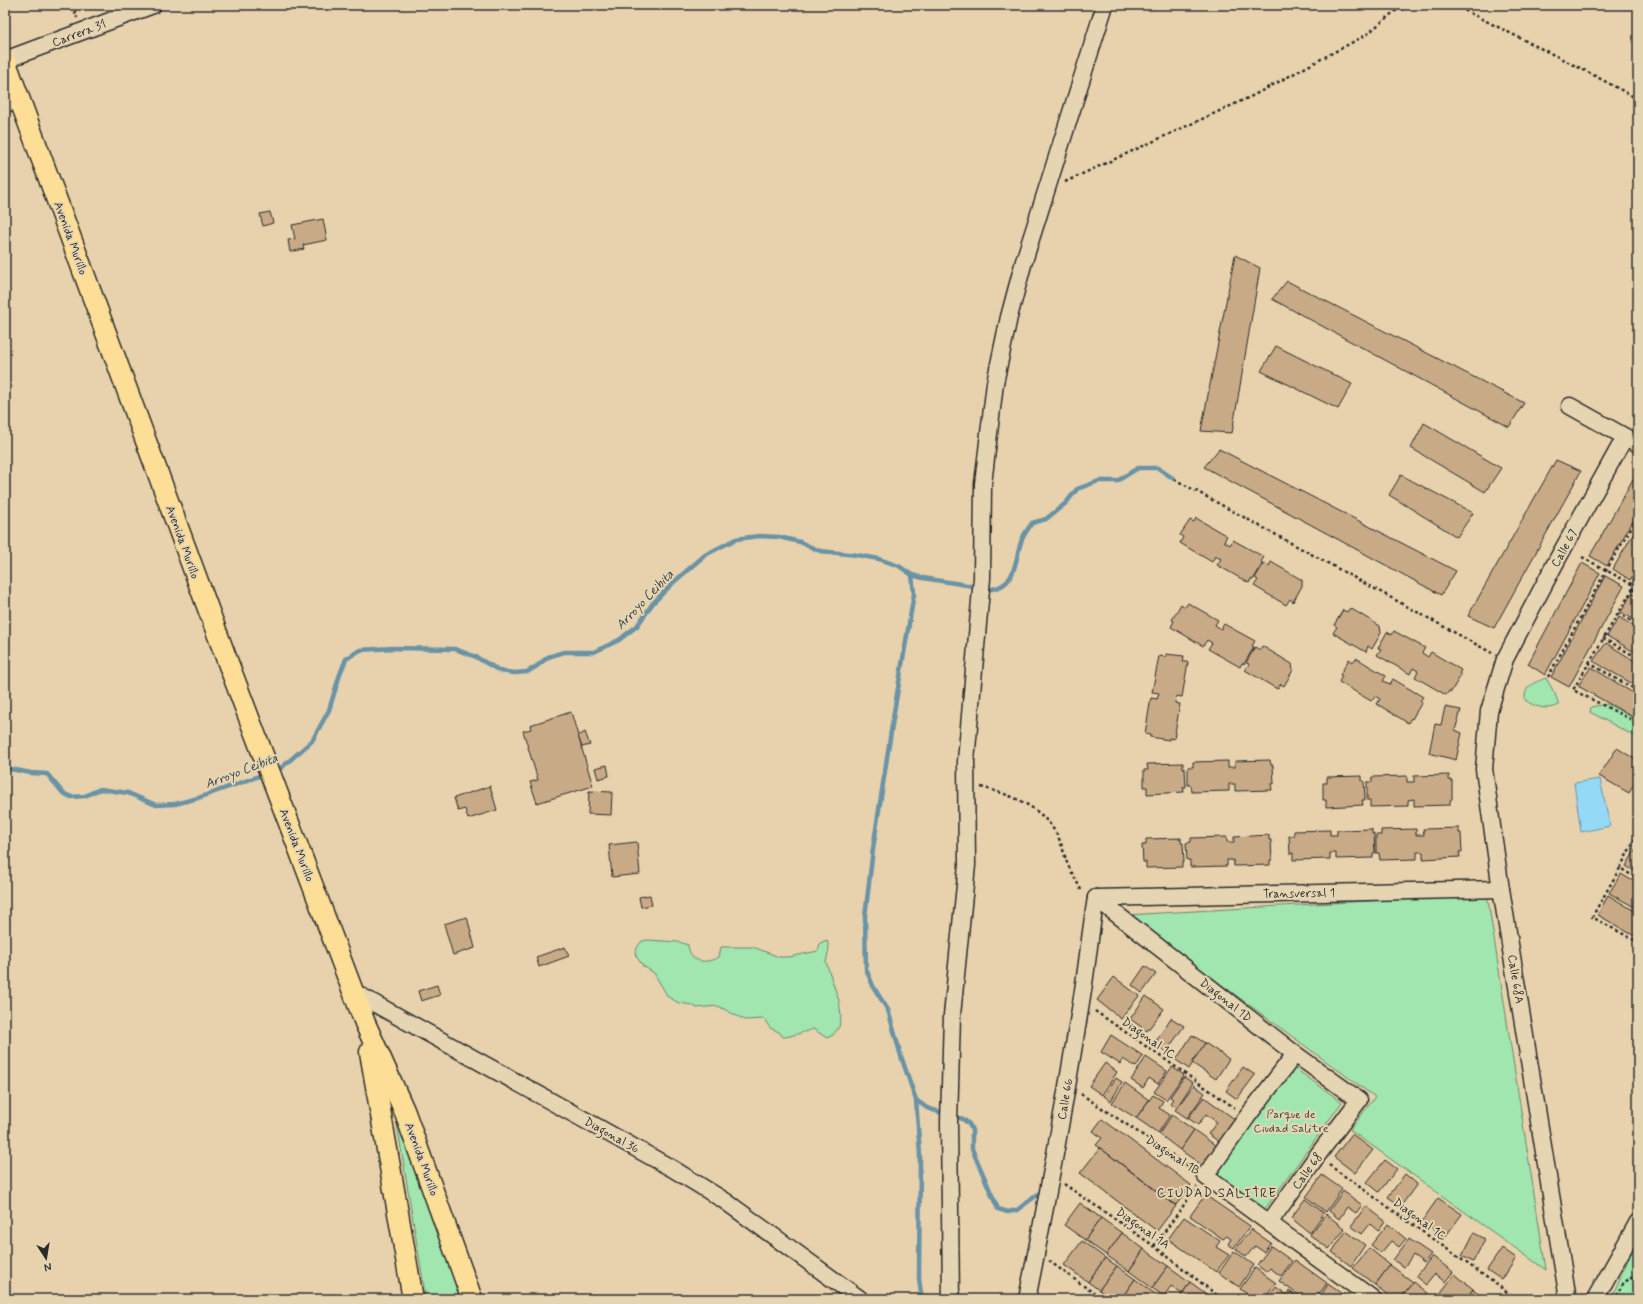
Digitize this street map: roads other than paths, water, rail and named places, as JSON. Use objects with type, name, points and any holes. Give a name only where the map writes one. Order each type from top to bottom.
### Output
[{"type":"main road","name":"Avenida Murillo","points":[[5,60],[12,102],[352,991],[404,1110],[472,1299]]},
{"type":"main road","name":"Avenida Murillo","points":[[365,1023],[413,1299]]},
{"type":"street","name":"Carrera 31","points":[[5,60],[152,5]]},
{"type":"street","points":[[951,1299],[949,1116],[952,1015],[967,865],[966,761],[982,578],[983,484],[995,383],[1009,317],[1046,191],[1105,5]]},
{"type":"street","points":[[1570,406],[1632,440]]},
{"type":"street","name":"Calle 67","points":[[1505,660],[1557,560],[1632,440]]},
{"type":"street","name":"Calle 68A","points":[[1505,660],[1488,711],[1478,769],[1501,889],[1568,1299]]},
{"type":"street","name":"Transversal 1","points":[[1096,898],[1501,889]]},
{"type":"street","name":"Calle 66","points":[[1027,1299],[1052,1175],[1081,1001],[1096,898]]},
{"type":"street","name":"Diagonal 1D","points":[[1096,898],[1295,1054],[1359,1100]]},
{"type":"street","name":"Diagonal 36","points":[[352,991],[699,1185],[725,1201],[860,1299]]},
{"type":"street","name":"Diagonal 1B","points":[[1295,1054],[1247,1116],[1205,1176],[1372,1299]]},
{"type":"street","name":"Calle 68","points":[[1269,1224],[1359,1100]]},
{"type":"street","points":[[1594,1299],[1638,1222]]},
{"type":"water","points":[[1600,779],[1610,826],[1581,832],[1574,783]]},
{"type":"waterway","name":"Arroyo Ceibita","points":[[274,771],[281,768],[312,741],[329,710],[346,659],[360,650],[393,648],[455,649],[476,657],[500,671],[515,673],[527,672],[548,657],[564,652],[594,652],[619,640],[637,626],[653,603],[675,581],[705,555],[736,539],[759,536],[779,537],[800,542],[820,551],[879,559],[899,566],[912,575],[923,578],[992,589],[1000,587],[1010,578],[1016,564],[1022,539],[1032,523],[1046,519],[1066,503],[1077,489],[1099,481],[1117,481],[1138,468],[1158,468],[1174,479]]},
{"type":"waterway","points":[[912,575],[914,594],[873,849],[865,917],[866,969],[874,988],[888,1010],[901,1056],[916,1100],[927,1108],[946,1114]]},
{"type":"waterway","name":"Arroyo Ceibita","points":[[5,768],[31,773],[47,774],[63,793],[71,797],[85,796],[100,789],[128,793],[156,805],[175,804],[198,798],[265,774]]},
{"type":"waterway","points":[[916,1100],[920,1155],[919,1279],[921,1293],[924,1299]]},
{"type":"waterway","points":[[953,1116],[963,1119],[969,1124],[972,1130],[972,1149],[998,1209],[1008,1212],[1017,1210],[1045,1189]]},
{"type":"district","name":"CIUDAD SALITRE","points":[[1217,1192]]},
{"type":"park label","name":"Parque de Ciudad Salitre","points":[[1291,1121]]}]
